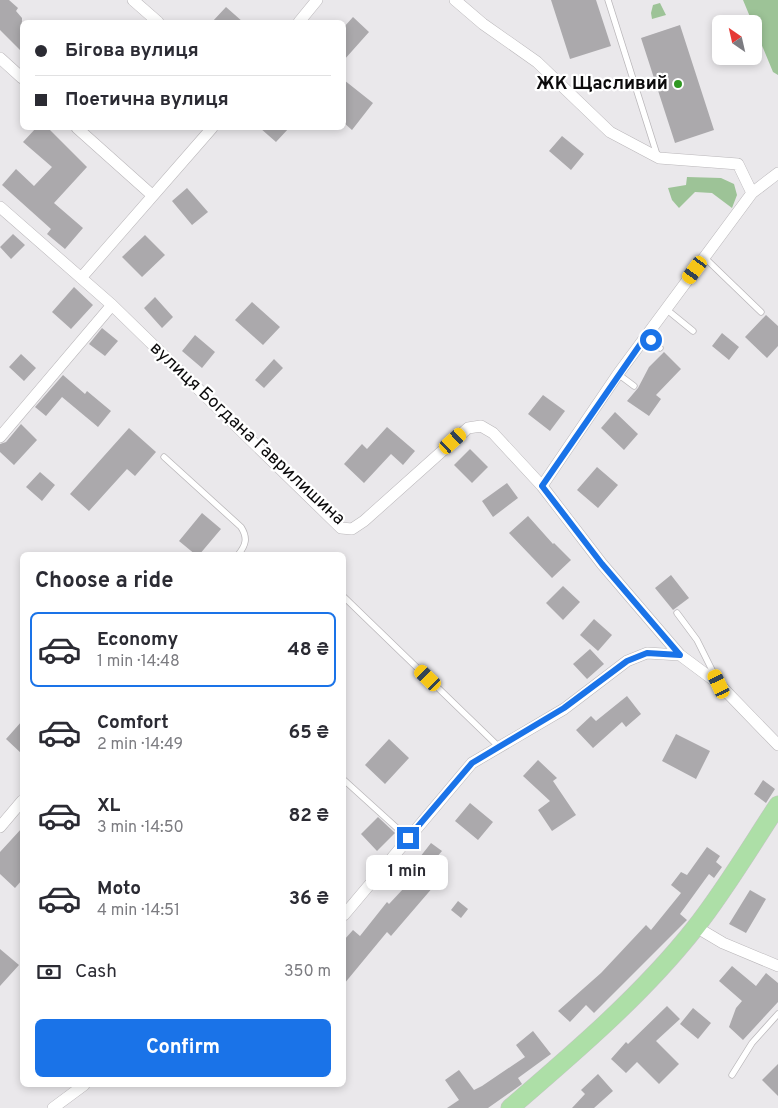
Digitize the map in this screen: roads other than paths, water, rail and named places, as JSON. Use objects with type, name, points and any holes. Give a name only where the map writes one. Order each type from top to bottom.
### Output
[{"type":"main road","points":[[510,1108],[554,1071],[604,1023],[657,971],[696,927],[778,805]]},
{"type":"street","points":[[133,0],[156,20]]},
{"type":"street","points":[[301,20],[317,0]]},
{"type":"street","points":[[455,0],[483,24],[537,62],[610,132],[659,158],[738,164],[752,193]]},
{"type":"street","points":[[0,58],[20,76]]},
{"type":"street","points":[[79,130],[152,195]]},
{"type":"street","points":[[81,278],[210,130]]},
{"type":"street","points":[[542,486],[618,374],[752,193],[778,172]]},
{"type":"street","name":"вулиця Богдана Гаврилишина","points":[[0,207],[112,305],[341,528],[352,529],[364,521],[468,428],[481,426],[492,433],[542,486],[602,564],[680,655],[719,684],[778,746]]},
{"type":"street","points":[[0,437],[112,305]]},
{"type":"street","points":[[346,913],[472,763],[564,708],[627,661],[647,653],[680,655]]},
{"type":"street","points":[[0,827],[20,803]]},
{"type":"street","points":[[696,927],[723,943],[778,966]]},
{"type":"street","points":[[53,1108],[81,1087]]},
{"type":"lane","points":[[608,0],[659,158]]},
{"type":"lane","points":[[704,257],[760,312]]},
{"type":"lane","points":[[666,309],[693,331]]},
{"type":"lane","points":[[646,336],[660,348]]},
{"type":"lane","points":[[618,374],[634,386]]},
{"type":"lane","points":[[164,457],[241,527],[246,534],[246,542],[240,552]]},
{"type":"lane","points":[[346,599],[498,746]]},
{"type":"lane","points":[[678,613],[697,640],[719,684]]},
{"type":"lane","points":[[346,782],[408,838]]},
{"type":"lane","points":[[732,1075],[752,1043],[778,1014]]},
{"type":"place","name":"ЖК Щасливий","points":[[678,84]]}]
